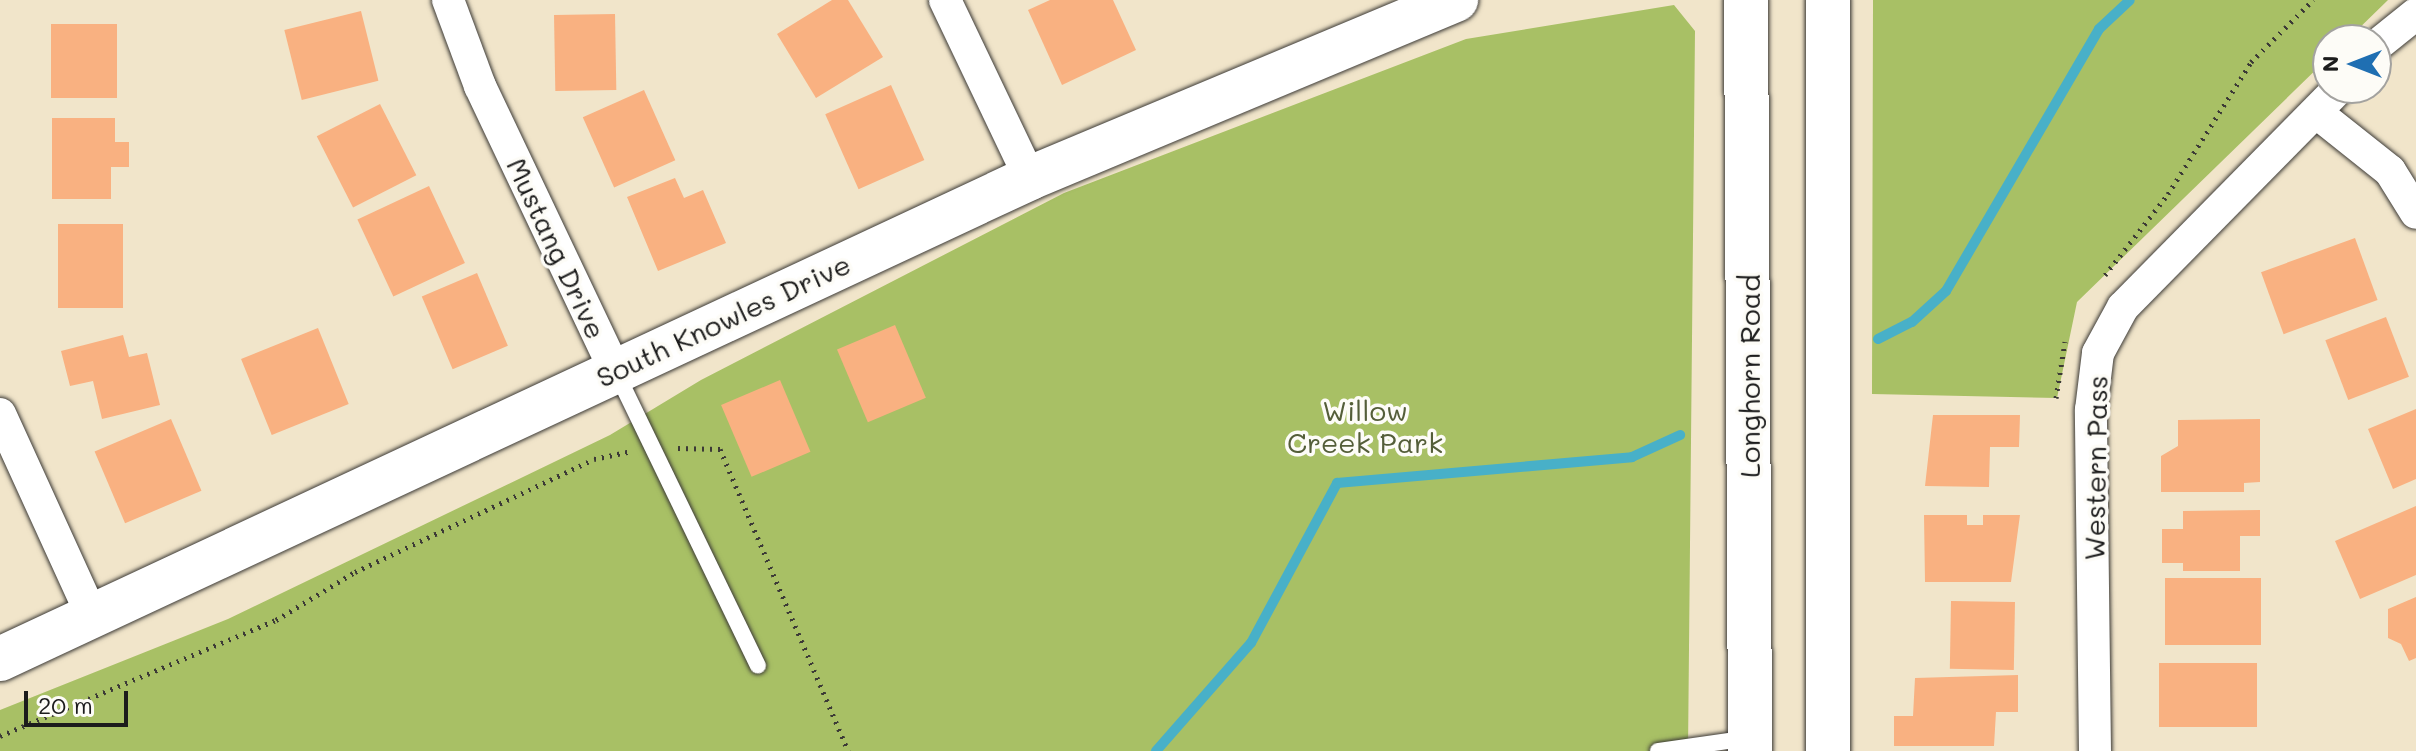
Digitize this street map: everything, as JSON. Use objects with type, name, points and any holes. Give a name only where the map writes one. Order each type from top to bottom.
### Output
[{"type":"street","name":"Mustang Drive","points":[[448,0],[480,86],[615,370]]},
{"type":"street","points":[[945,0],[1030,178]]},
{"type":"street","name":"South Knowles Drive","points":[[0,659],[1030,178],[1456,0]]},
{"type":"street","name":"Longhorn Road","points":[[1746,0],[1750,745]]},
{"type":"street","points":[[1828,0],[1828,751]]},
{"type":"street","points":[[2392,33],[2416,14]]},
{"type":"street","name":"Western Pass","points":[[2095,751],[2091,410],[2098,353],[2123,307],[2325,104]]},
{"type":"street","points":[[2317,113],[2390,171],[2416,213]]},
{"type":"street","points":[[0,414],[93,618]]},
{"type":"lane","name":"Mustang Drive","points":[[615,370],[758,666]]},
{"type":"lane","points":[[1658,751],[1703,739],[1750,745]]},
{"type":"path","points":[[2100,283],[2132,231],[2168,194],[2251,62],[2313,0]]},
{"type":"path","points":[[2072,330],[2059,352],[2056,408],[2091,410]]},
{"type":"path","points":[[0,736],[276,620],[355,572],[594,459],[655,450],[720,449],[848,751]]},
{"type":"green space","points":[[1873,0],[2388,0],[2363,24],[2312,24],[2312,74],[2077,302],[2057,398],[1872,394]]},
{"type":"green space","name":"Willow Creek Park","points":[[1674,5],[1695,31],[1688,751],[0,751],[0,710],[228,619],[610,435],[701,380],[1064,193],[1466,39]]},
{"type":"building","points":[[832,0],[848,0],[883,57],[816,98],[777,34]]},
{"type":"building","points":[[1050,0],[1113,0],[1136,50],[1062,85],[1028,10]]},
{"type":"building","points":[[361,11],[378,81],[302,100],[284,30]]},
{"type":"building","points":[[615,14],[616,90],[555,91],[554,15]]},
{"type":"building","points":[[51,24],[117,24],[117,98],[51,98]]},
{"type":"building","points":[[891,85],[924,160],[859,189],[825,114]]},
{"type":"building","points":[[644,90],[675,160],[614,188],[583,117]]},
{"type":"building","points":[[380,104],[416,175],[353,208],[317,136]]},
{"type":"building","points":[[52,118],[115,118],[115,142],[129,142],[129,167],[111,167],[111,199],[52,199]]},
{"type":"building","points":[[675,178],[684,198],[703,190],[726,243],[658,271],[627,197]]},
{"type":"building","points":[[429,186],[465,263],[393,296],[357,219]]},
{"type":"building","points":[[58,224],[123,224],[123,308],[58,308]]},
{"type":"building","points":[[2355,238],[2378,300],[2284,334],[2261,272]]},
{"type":"building","points":[[477,273],[508,346],[453,369],[422,296]]},
{"type":"building","points":[[2386,317],[2409,377],[2348,400],[2325,340]]},
{"type":"building","points":[[895,325],[926,398],[868,422],[837,350]]},
{"type":"building","points":[[318,328],[349,404],[272,435],[241,359]]},
{"type":"building","points":[[123,335],[129,357],[147,353],[160,405],[102,419],[93,381],[70,386],[61,351]]},
{"type":"building","points":[[780,380],[810,452],[752,477],[721,405]]},
{"type":"building","points":[[2416,409],[2416,479],[2393,489],[2368,429]]},
{"type":"building","points":[[1933,415],[2020,415],[2019,447],[1990,447],[1989,487],[1925,486]]},
{"type":"building","points":[[171,419],[201,491],[125,523],[95,451]]},
{"type":"building","points":[[2260,419],[2260,482],[2244,483],[2244,492],[2161,492],[2161,456],[2178,446],[2178,420]]},
{"type":"building","points":[[2416,506],[2416,575],[2360,599],[2335,541]]},
{"type":"building","points":[[2260,510],[2260,536],[2240,536],[2240,571],[2183,571],[2183,563],[2162,563],[2162,529],[2183,529],[2183,511]]},
{"type":"building","points":[[1924,515],[1967,515],[1967,525],[1983,525],[1983,515],[2020,515],[2011,582],[1925,582]]},
{"type":"building","points":[[2165,578],[2261,578],[2261,645],[2165,645]]},
{"type":"building","points":[[2416,597],[2416,658],[2409,661],[2401,644],[2388,638],[2388,609]]},
{"type":"building","points":[[1951,601],[2015,602],[2014,670],[1950,669]]},
{"type":"building","points":[[2159,663],[2257,663],[2257,727],[2159,727]]},
{"type":"building","points":[[2018,675],[2018,712],[1996,712],[1994,746],[1894,746],[1894,716],[1913,716],[1915,678]]},
{"type":"waterway","points":[[1878,339],[1912,322],[1946,291],[2099,29],[2130,0]]},
{"type":"waterway","points":[[1156,751],[1251,643],[1337,483],[1632,457],[1680,435]]}]
